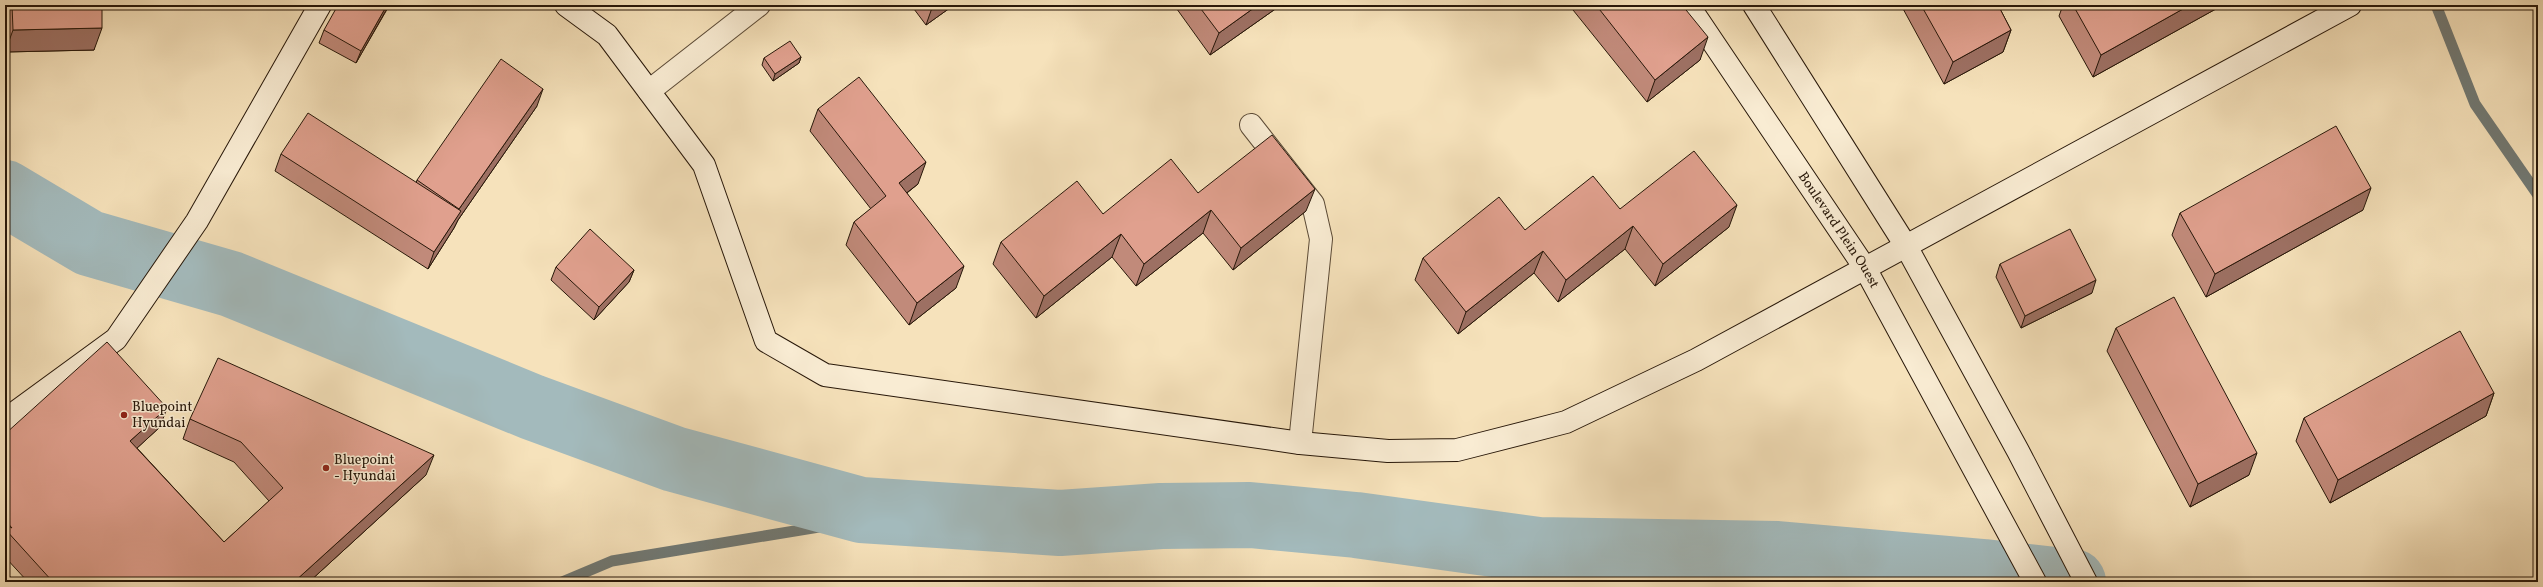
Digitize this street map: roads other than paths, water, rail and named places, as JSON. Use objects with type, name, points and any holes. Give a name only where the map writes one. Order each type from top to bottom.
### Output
[{"type":"street","points":[[5,420],[116,339],[197,221],[320,5]]},
{"type":"street","points":[[566,5],[607,35],[704,165],[766,341],[825,375],[1300,443],[1388,451],[1457,450],[1566,422],[1696,360],[2342,9]]},
{"type":"street","points":[[649,91],[759,5]]},
{"type":"street","name":"Boulevard Plein Ouest","points":[[1688,5],[1865,268],[1974,465],[2035,582]]},
{"type":"street","points":[[1754,5],[1906,246],[2018,451],[2086,582]]},
{"type":"street","points":[[1251,125],[1313,204],[1321,240],[1300,443]]},
{"type":"waterway","points":[[2436,5],[2475,104],[2538,195]]},
{"type":"waterway","points":[[5,193],[89,243],[231,284],[532,407],[674,459],[861,510],[1060,523],[1161,516],[1250,515],[1356,525],[1538,550],[1778,554],[1984,572],[2073,582]]},
{"type":"waterway","points":[[562,582],[612,561],[904,513]]},
{"type":"place","name":"Bluepoint Hyundai","points":[[124,415]]},
{"type":"place","name":"Bluepoint - Hyundai","points":[[326,468]]}]
